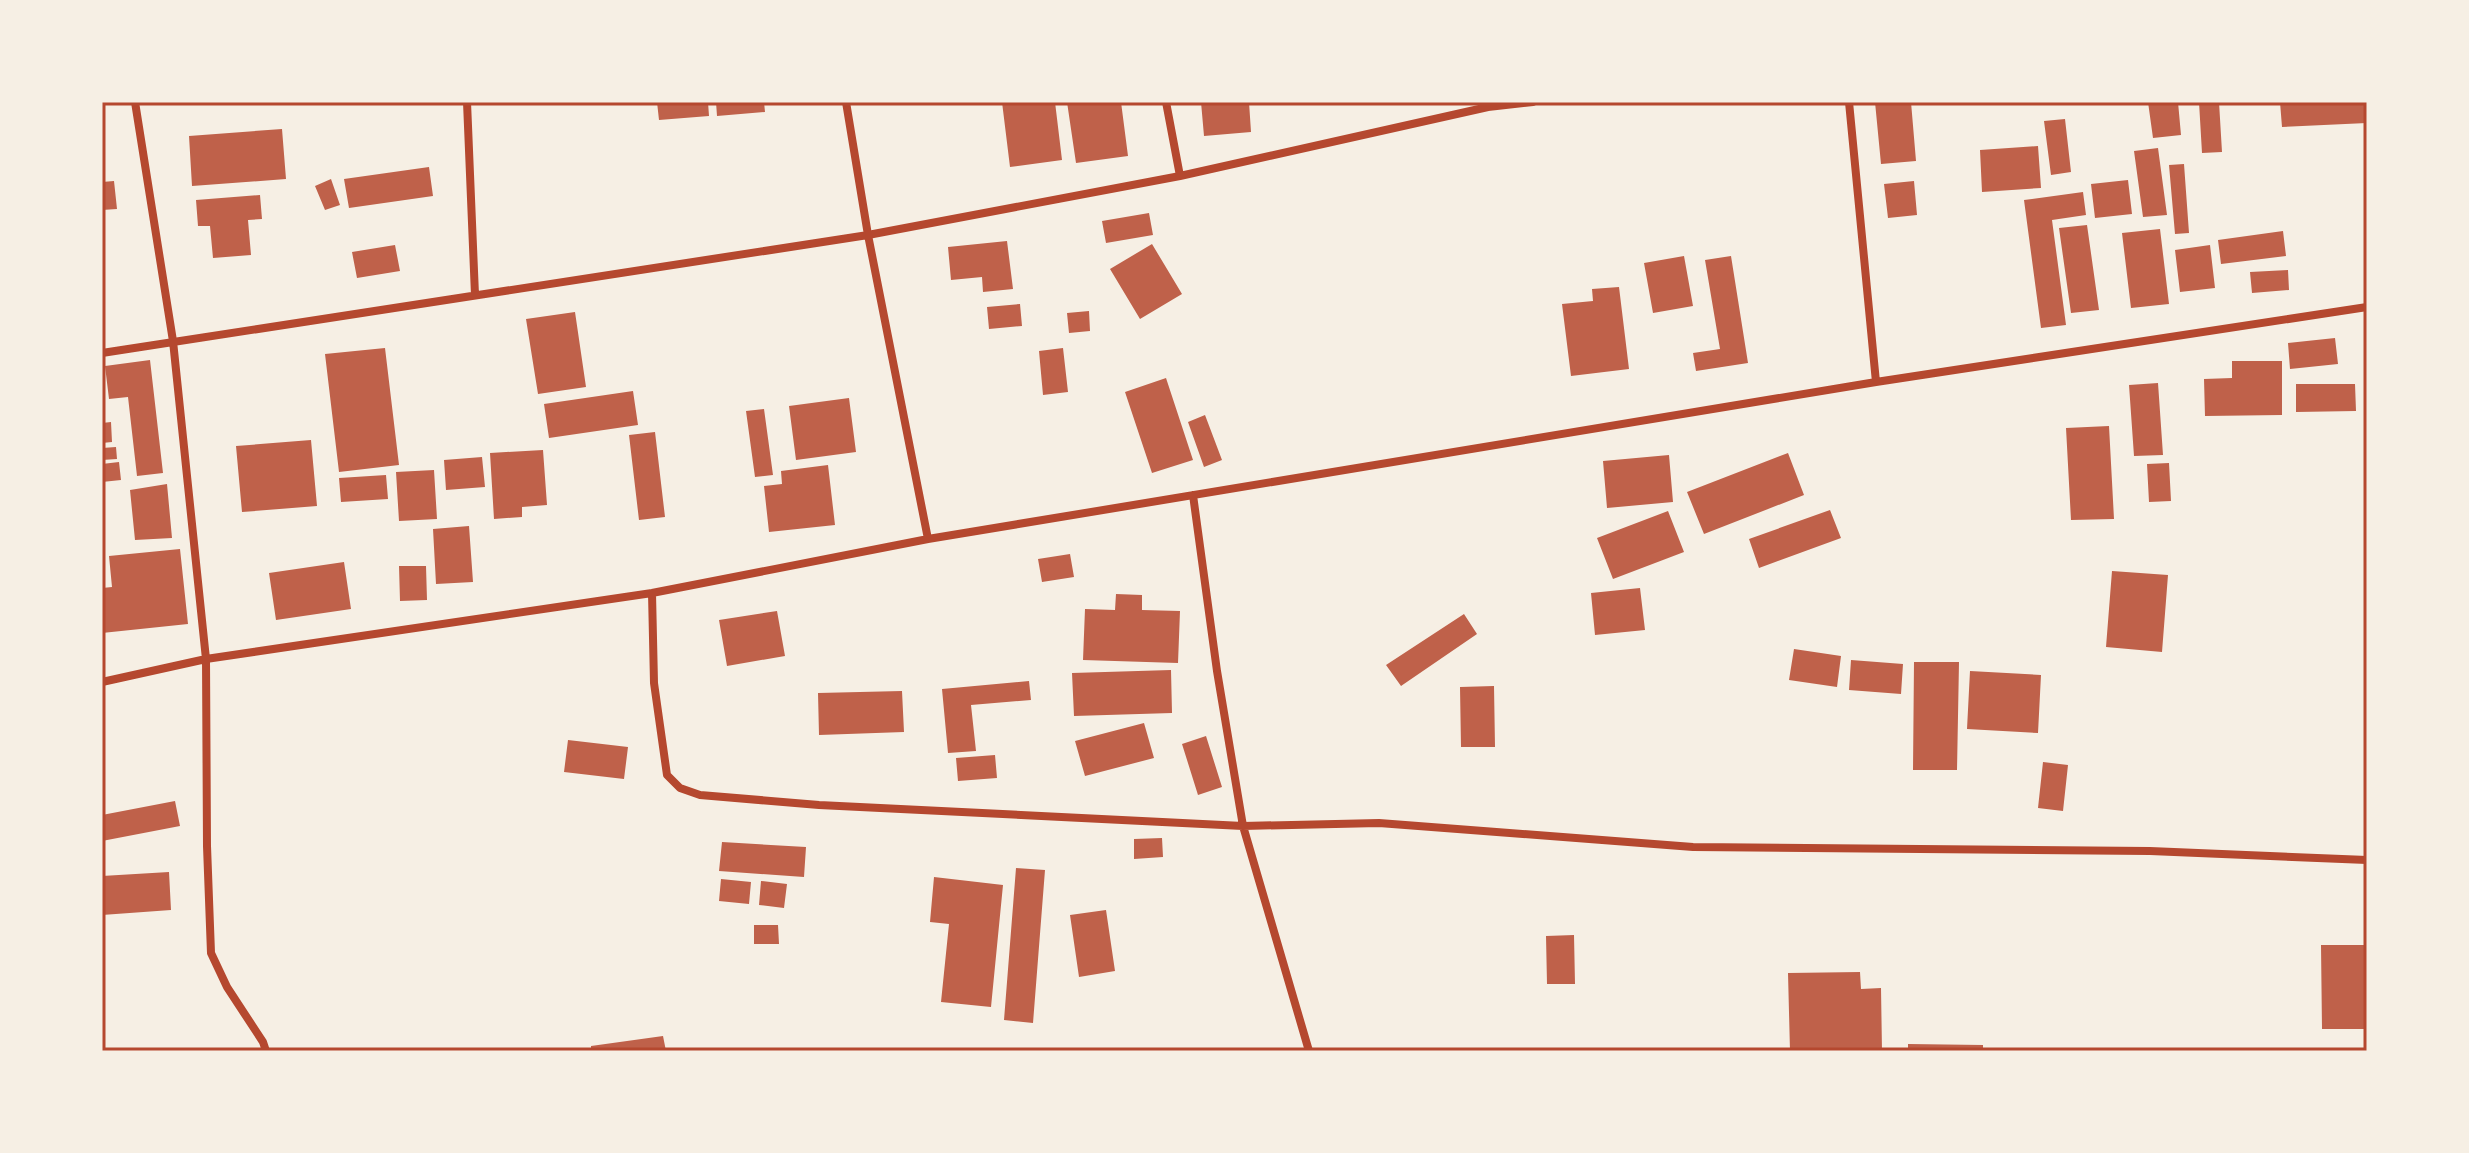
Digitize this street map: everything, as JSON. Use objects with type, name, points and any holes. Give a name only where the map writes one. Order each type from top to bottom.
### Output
[{"type":"street","points":[[135,102],[173,341],[206,659],[211,953],[227,987],[266,1051]]},
{"type":"street","points":[[467,102],[475,295]]},
{"type":"street","points":[[846,102],[868,235],[928,539]]},
{"type":"street","points":[[1166,102],[1180,176]]},
{"type":"street","points":[[102,353],[868,235],[1180,176],[1487,105],[1533,102]]},
{"type":"street","points":[[1849,102],[1876,382]]},
{"type":"street","points":[[102,682],[206,659],[652,593],[928,539],[1193,495],[1876,382],[2367,307]]},
{"type":"street","points":[[1193,495],[1217,671],[1243,826],[1309,1051]]},
{"type":"street","points":[[652,593],[654,683],[667,775],[680,788],[700,795],[819,805],[1243,826],[1379,823],[1693,847],[2150,851],[2367,860]]},
{"type":"building","points":[[657,102],[708,102],[709,116],[659,120]]},
{"type":"building","points":[[716,102],[764,102],[765,112],[717,116]]},
{"type":"building","points":[[1002,102],[1055,102],[1062,160],[1010,167]]},
{"type":"building","points":[[1067,102],[1121,102],[1128,156],[1076,163]]},
{"type":"building","points":[[1201,102],[1249,102],[1251,132],[1204,136]]},
{"type":"building","points":[[1875,102],[1911,102],[1916,161],[1881,164]]},
{"type":"building","points":[[2148,102],[2178,102],[2181,135],[2153,138]]},
{"type":"building","points":[[2199,102],[2219,102],[2222,152],[2202,153]]},
{"type":"building","points":[[2280,102],[2367,102],[2367,123],[2282,127]]},
{"type":"building","points":[[2065,119],[2071,172],[2051,175],[2044,121]]},
{"type":"building","points":[[282,129],[286,179],[192,186],[189,136]]},
{"type":"building","points":[[2038,146],[2041,188],[1982,192],[1980,150]]},
{"type":"building","points":[[2158,148],[2167,215],[2143,217],[2134,151]]},
{"type":"building","points":[[2184,164],[2189,233],[2175,234],[2169,165]]},
{"type":"building","points":[[429,167],[433,196],[349,208],[344,179]]},
{"type":"building","points":[[331,179],[340,205],[325,210],[315,186]]},
{"type":"building","points":[[2128,180],[2132,214],[2095,218],[2091,184]]},
{"type":"building","points":[[114,181],[117,209],[102,210],[102,182]]},
{"type":"building","points":[[1914,181],[1917,215],[1888,218],[1884,184]]},
{"type":"building","points":[[2083,192],[2086,215],[2052,220],[2066,325],[2041,328],[2024,200]]},
{"type":"building","points":[[260,195],[262,219],[248,220],[251,255],[213,258],[210,226],[198,226],[196,200]]},
{"type":"building","points":[[1149,213],[1153,235],[1106,243],[1102,221]]},
{"type":"building","points":[[2087,225],[2099,310],[2071,313],[2059,228]]},
{"type":"building","points":[[2160,229],[2169,304],[2131,308],[2122,233]]},
{"type":"building","points":[[2283,231],[2286,256],[2221,264],[2218,240]]},
{"type":"building","points":[[1007,241],[1013,289],[983,292],[982,277],[951,280],[948,247]]},
{"type":"building","points":[[1152,244],[1182,294],[1140,319],[1110,269]]},
{"type":"building","points":[[395,245],[400,271],[357,278],[352,252]]},
{"type":"building","points":[[2210,245],[2215,288],[2180,292],[2175,250]]},
{"type":"building","points":[[1684,256],[1693,306],[1653,313],[1644,263]]},
{"type":"building","points":[[1731,256],[1748,363],[1696,371],[1693,353],[1720,349],[1705,260]]},
{"type":"building","points":[[2288,270],[2289,290],[2252,293],[2250,272]]},
{"type":"building","points":[[1619,287],[1629,369],[1571,376],[1562,304],[1593,301],[1592,289]]},
{"type":"building","points":[[1020,304],[1022,326],[989,329],[987,307]]},
{"type":"building","points":[[1089,311],[1090,331],[1069,333],[1067,313]]},
{"type":"building","points":[[575,312],[586,387],[538,394],[526,319]]},
{"type":"building","points":[[2335,338],[2338,364],[2290,369],[2288,343]]},
{"type":"building","points":[[385,348],[399,465],[339,472],[325,354]]},
{"type":"building","points":[[1063,348],[1068,392],[1043,395],[1039,351]]},
{"type":"building","points":[[150,360],[163,473],[137,476],[128,397],[109,399],[105,366]]},
{"type":"building","points":[[2232,361],[2282,361],[2282,415],[2205,416],[2204,379],[2232,378]]},
{"type":"building","points":[[1166,378],[1193,460],[1152,473],[1125,392]]},
{"type":"building","points":[[2158,383],[2163,455],[2134,456],[2129,385]]},
{"type":"building","points":[[2296,384],[2355,384],[2356,411],[2296,412]]},
{"type":"building","points":[[633,391],[638,425],[549,438],[544,404]]},
{"type":"building","points":[[849,398],[856,452],[796,460],[789,406]]},
{"type":"building","points":[[764,409],[773,475],[755,477],[746,411]]},
{"type":"building","points":[[1205,415],[1222,460],[1204,467],[1188,422]]},
{"type":"building","points":[[111,422],[112,442],[102,443],[102,423]]},
{"type":"building","points":[[2109,426],[2114,519],[2071,520],[2066,428]]},
{"type":"building","points":[[655,432],[665,517],[639,520],[629,435]]},
{"type":"building","points":[[311,440],[317,506],[242,512],[236,446]]},
{"type":"building","points":[[116,447],[117,459],[102,460],[102,448]]},
{"type":"building","points":[[543,450],[547,505],[522,507],[522,517],[494,519],[490,453]]},
{"type":"building","points":[[1788,453],[1804,495],[1704,534],[1687,492]]},
{"type":"building","points":[[1669,455],[1673,502],[1607,508],[1603,461]]},
{"type":"building","points":[[482,457],[485,487],[446,490],[444,460]]},
{"type":"building","points":[[119,462],[121,480],[102,482],[102,464]]},
{"type":"building","points":[[2169,463],[2171,501],[2149,502],[2147,464]]},
{"type":"building","points":[[828,465],[835,525],[769,532],[764,486],[782,484],[781,471]]},
{"type":"building","points":[[434,470],[437,519],[399,521],[396,472]]},
{"type":"building","points":[[386,475],[388,499],[341,502],[339,478]]},
{"type":"building","points":[[167,484],[172,538],[135,540],[130,490]]},
{"type":"building","points":[[1830,510],[1841,538],[1759,568],[1749,539]]},
{"type":"building","points":[[1668,511],[1684,552],[1613,579],[1597,538]]},
{"type":"building","points":[[469,526],[473,582],[436,584],[433,529]]},
{"type":"building","points":[[180,549],[188,624],[102,633],[102,588],[112,587],[109,556]]},
{"type":"building","points":[[1070,554],[1074,577],[1042,582],[1038,559]]},
{"type":"building","points":[[344,562],[351,609],[276,620],[269,573]]},
{"type":"building","points":[[399,566],[426,566],[427,600],[400,601]]},
{"type":"building","points":[[2112,571],[2168,575],[2162,652],[2106,647]]},
{"type":"building","points":[[1640,588],[1645,630],[1595,635],[1591,593]]},
{"type":"building","points":[[1116,594],[1142,595],[1142,610],[1180,611],[1178,663],[1083,660],[1085,609],[1115,610]]},
{"type":"building","points":[[777,611],[785,656],[727,666],[719,620]]},
{"type":"building","points":[[1464,614],[1477,634],[1401,686],[1386,665]]},
{"type":"building","points":[[1794,649],[1841,656],[1837,687],[1789,680]]},
{"type":"building","points":[[1851,660],[1903,664],[1901,694],[1849,690]]},
{"type":"building","points":[[1914,662],[1959,662],[1957,770],[1913,770]]},
{"type":"building","points":[[1171,670],[1172,713],[1074,716],[1072,673]]},
{"type":"building","points":[[1970,671],[2041,675],[2038,733],[1967,729]]},
{"type":"building","points":[[1029,681],[1031,700],[971,705],[976,751],[948,753],[942,689]]},
{"type":"building","points":[[1494,686],[1495,747],[1461,747],[1460,687]]},
{"type":"building","points":[[902,691],[904,732],[819,735],[818,693]]},
{"type":"building","points":[[1144,723],[1154,758],[1085,776],[1075,741]]},
{"type":"building","points":[[1206,736],[1222,787],[1198,795],[1182,744]]},
{"type":"building","points":[[568,740],[628,747],[624,779],[564,772]]},
{"type":"building","points":[[995,755],[997,778],[958,781],[956,758]]},
{"type":"building","points":[[2043,762],[2068,765],[2063,811],[2038,808]]},
{"type":"building","points":[[175,801],[180,826],[102,841],[102,815]]},
{"type":"building","points":[[1162,838],[1163,857],[1134,859],[1134,839]]},
{"type":"building","points":[[722,842],[806,847],[804,877],[719,871]]},
{"type":"building","points":[[1016,868],[1045,870],[1033,1023],[1004,1020]]},
{"type":"building","points":[[169,872],[171,910],[102,915],[102,876]]},
{"type":"building","points":[[934,877],[1003,885],[991,1007],[941,1002],[949,924],[930,922]]},
{"type":"building","points":[[721,879],[751,882],[749,904],[719,901]]},
{"type":"building","points":[[761,881],[787,884],[784,908],[759,905]]},
{"type":"building","points":[[1106,910],[1115,971],[1079,977],[1070,915]]},
{"type":"building","points":[[754,925],[778,925],[779,944],[754,944]]},
{"type":"building","points":[[1574,935],[1575,984],[1547,984],[1546,936]]},
{"type":"building","points":[[2321,945],[2367,945],[2367,1029],[2322,1029]]},
{"type":"building","points":[[1860,972],[1861,989],[1881,988],[1882,1051],[1790,1051],[1788,973]]},
{"type":"building","points":[[663,1036],[666,1051],[591,1051],[591,1046]]},
{"type":"building","points":[[1908,1044],[1983,1045],[1983,1051],[1908,1051]]}]
